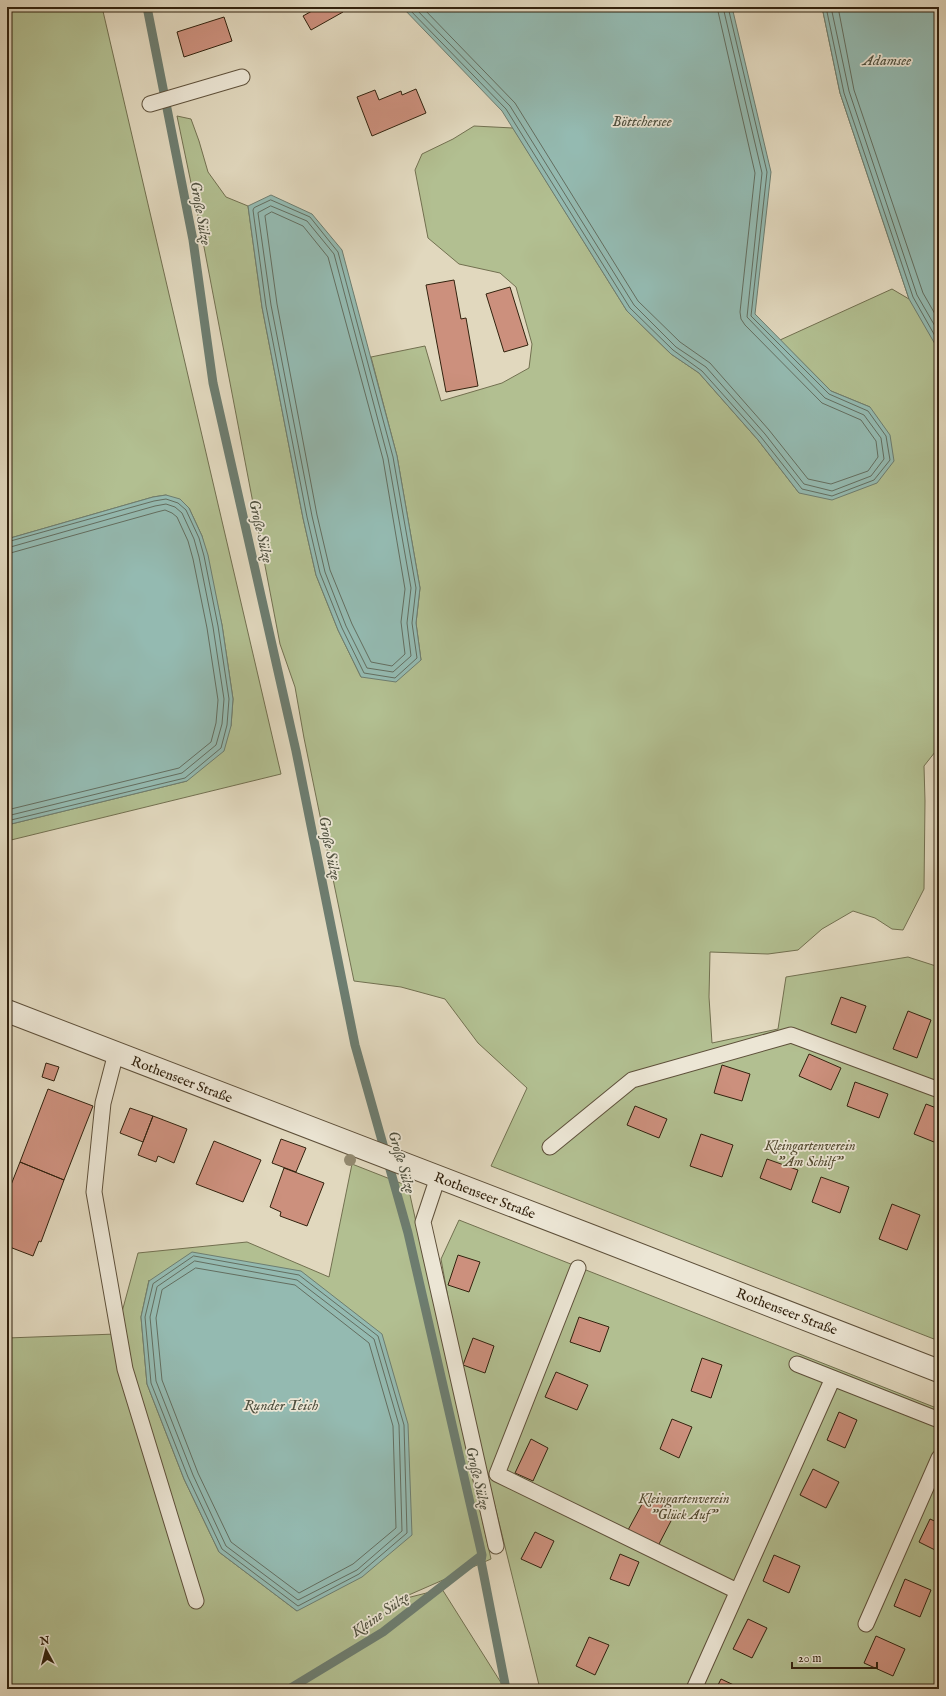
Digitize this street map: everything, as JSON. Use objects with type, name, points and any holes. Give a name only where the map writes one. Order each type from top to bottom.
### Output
[{"type":"street","name":"Rothenseer Straße","points":[[7,1012],[369,1150],[939,1371]]},
{"type":"lane","points":[[150,104],[242,77]]},
{"type":"lane","points":[[550,1147],[632,1080],[791,1035],[939,1090]]},
{"type":"lane","points":[[116,1053],[103,1103],[94,1192],[126,1369],[196,1601]]},
{"type":"lane","points":[[438,1177],[423,1222],[496,1546]]},
{"type":"lane","points":[[578,1268],[497,1474],[737,1591]]},
{"type":"lane","points":[[797,1364],[939,1420]]},
{"type":"lane","points":[[694,1689],[833,1378]]},
{"type":"lane","points":[[866,1624],[939,1458]]},
{"type":"green space","points":[[7,7],[102,7],[281,774],[7,841],[7,825],[187,781],[231,726],[233,699],[222,625],[202,536],[189,508],[166,495],[153,497],[7,539]]},
{"type":"green space","name":"Kleingartenverein \"Am Schilf\"","points":[[822,7],[886,7],[939,219],[939,747],[924,766],[924,889],[903,930],[892,929],[875,918],[853,911],[822,929],[798,950],[768,954],[710,952],[709,997],[712,1043],[778,1029],[786,977],[908,957],[939,967],[939,1341],[491,1166],[527,1088],[478,1043],[445,999],[401,987],[354,981],[304,738],[295,687],[280,644],[200,226],[177,116],[191,119],[208,172],[226,197],[248,206],[262,307],[303,518],[316,575],[338,630],[361,677],[421,660],[416,623],[420,588],[397,456],[371,357],[425,346],[441,401],[502,383],[529,368],[532,344],[516,287],[500,273],[459,264],[428,238],[415,170],[422,154],[453,139],[474,126],[513,128],[627,311],[671,354],[699,373],[758,440],[799,493],[870,407],[831,391],[780,340],[892,289],[909,299],[840,93]]},
{"type":"green space","points":[[352,1164],[408,1186],[491,1559],[395,1601],[442,1589],[505,1689],[7,1689],[7,1338],[116,1334],[138,1253],[247,1242],[329,1277]],"holes":[[[149,1280],[297,1611],[219,1552],[184,1479],[147,1384],[141,1317]]]},
{"type":"green space","name":"Kleingartenverein \"Glück Auf\"","points":[[459,1220],[939,1409],[939,1689],[540,1689],[460,1364],[441,1259]]},
{"type":"water","name":"Böttchersee","points":[[402,7],[732,7],[771,172],[755,314],[831,391],[870,407],[890,435],[894,461],[877,483],[832,500],[799,493],[758,440],[699,373],[671,354],[627,311],[502,111]]},
{"type":"water","name":"Adamsee","points":[[822,7],[939,7],[939,351],[909,299],[840,93]]},
{"type":"water","points":[[271,195],[312,214],[342,250],[397,456],[420,588],[416,623],[421,660],[396,682],[361,677],[338,630],[316,575],[303,518],[262,307],[248,206]]},
{"type":"water","points":[[166,495],[180,499],[189,508],[202,536],[208,555],[222,625],[233,699],[231,726],[224,751],[187,781],[7,825],[7,539],[153,497]]},
{"type":"water","name":"Runder Teich","points":[[192,1252],[301,1271],[382,1334],[408,1424],[412,1535],[362,1577],[297,1611],[219,1552],[184,1479],[147,1384],[141,1317],[149,1281]]},
{"type":"building","points":[[319,7],[340,7],[343,12],[311,30],[303,16]]},
{"type":"building","points":[[224,17],[232,41],[184,57],[177,32]]},
{"type":"building","points":[[416,89],[426,113],[372,136],[357,97],[375,90],[379,100],[401,91],[402,95]]},
{"type":"building","points":[[454,280],[461,319],[466,318],[478,386],[446,392],[426,285]]},
{"type":"building","points":[[510,287],[528,345],[504,352],[486,294]]},
{"type":"building","points":[[841,997],[866,1006],[856,1033],[831,1024]]},
{"type":"building","points":[[908,1011],[931,1020],[917,1058],[893,1049]]},
{"type":"building","points":[[809,1054],[841,1068],[831,1090],[799,1076]]},
{"type":"building","points":[[46,1063],[59,1067],[54,1081],[42,1077]]},
{"type":"building","points":[[722,1065],[750,1074],[742,1101],[714,1093]]},
{"type":"building","points":[[855,1082],[888,1094],[879,1118],[847,1106]]},
{"type":"building","points":[[48,1089],[93,1106],[64,1180],[20,1162]]},
{"type":"building","points":[[926,1104],[939,1109],[939,1144],[914,1134]]},
{"type":"building","points":[[635,1106],[667,1119],[659,1138],[627,1125]]},
{"type":"building","points":[[130,1108],[153,1116],[143,1142],[120,1133]]},
{"type":"building","points":[[153,1116],[187,1129],[174,1163],[158,1156],[156,1162],[138,1155]]},
{"type":"building","points":[[701,1134],[733,1145],[722,1177],[690,1166]]},
{"type":"building","points":[[281,1139],[306,1148],[296,1172],[272,1163]]},
{"type":"building","points":[[214,1141],[261,1160],[243,1202],[196,1184]]},
{"type":"building","points":[[767,1159],[798,1170],[791,1190],[760,1178]]},
{"type":"building","points":[[20,1162],[64,1180],[41,1242],[39,1241],[33,1256],[7,1246],[7,1195]]},
{"type":"building","points":[[284,1168],[324,1183],[307,1226],[280,1216],[281,1212],[270,1207]]},
{"type":"building","points":[[821,1177],[849,1187],[840,1213],[812,1202]]},
{"type":"building","points":[[892,1204],[920,1215],[907,1250],[879,1239]]},
{"type":"building","points":[[458,1255],[480,1262],[469,1292],[448,1285]]},
{"type":"building","points":[[579,1317],[609,1327],[600,1352],[570,1342]]},
{"type":"building","points":[[473,1338],[494,1346],[485,1373],[463,1365]]},
{"type":"building","points":[[702,1358],[722,1365],[711,1398],[691,1391]]},
{"type":"building","points":[[556,1372],[588,1385],[577,1410],[545,1397]]},
{"type":"building","points":[[839,1412],[857,1420],[845,1448],[827,1440]]},
{"type":"building","points":[[672,1419],[692,1427],[679,1458],[660,1449]]},
{"type":"building","points":[[531,1439],[548,1448],[533,1481],[515,1473]]},
{"type":"building","points":[[813,1469],[839,1482],[826,1508],[800,1495]]},
{"type":"building","points":[[647,1495],[664,1503],[659,1513],[672,1519],[658,1546],[628,1530]]},
{"type":"building","points":[[930,1519],[939,1523],[939,1552],[919,1542]]},
{"type":"building","points":[[535,1532],[554,1541],[541,1568],[521,1559]]},
{"type":"building","points":[[620,1554],[639,1562],[629,1586],[610,1579]]},
{"type":"building","points":[[774,1555],[800,1566],[789,1593],[763,1581]]},
{"type":"building","points":[[905,1579],[931,1590],[920,1617],[894,1606]]},
{"type":"building","points":[[748,1619],[767,1628],[752,1658],[733,1649]]},
{"type":"building","points":[[876,1636],[905,1649],[893,1676],[864,1663]]},
{"type":"building","points":[[589,1637],[609,1645],[595,1675],[576,1666]]},
{"type":"building","points":[[721,1679],[738,1687],[738,1689],[716,1689]]},
{"type":"waterway","name":"Große Sülze","points":[[147,7],[193,240],[213,383],[296,751],[355,1045],[408,1233],[482,1555],[481,1561],[506,1689]]},
{"type":"waterway","name":"Kleine Sülze","points":[[289,1689],[383,1632],[482,1555]]}]
